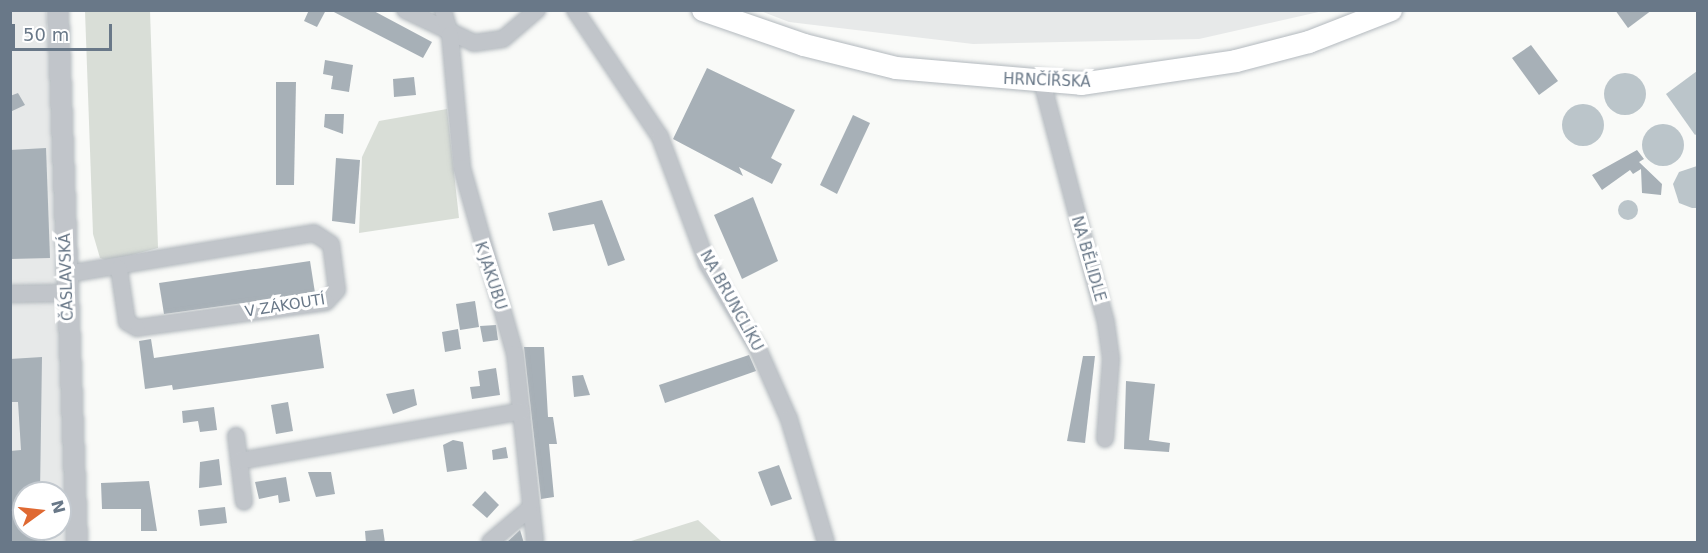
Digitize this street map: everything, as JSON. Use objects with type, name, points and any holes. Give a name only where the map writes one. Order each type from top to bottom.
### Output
[{"type":"main road","name":"HRNČÍŘSKÁ","points":[[703,10],[804,45],[896,68],[1081,84],[1236,61],[1309,42],[1391,10]]},
{"type":"street","name":"ČÁSLAVSKÁ","points":[[58,10],[77,543]]},
{"type":"street","points":[[405,10],[450,35],[474,43],[503,39],[537,10]]},
{"type":"street","name":"K JAKUBU","points":[[443,10],[450,35],[462,168],[515,354],[535,543]]},
{"type":"street","name":"NA BRUNCLÍKU","points":[[575,10],[660,137],[707,263],[758,349],[789,419],[826,543]]},
{"type":"street","name":"NA BĚLIDLE","points":[[1042,82],[1106,323],[1111,359],[1105,439]]},
{"type":"street","name":"V ZÁKOUTÍ","points":[[10,294],[67,284],[174,253],[314,233],[330,244],[337,290],[326,302],[137,328],[127,322],[119,269]]},
{"type":"street","points":[[239,461],[522,411]]},
{"type":"street","points":[[236,436],[244,502]]},
{"type":"street","points":[[490,543],[530,509]]},
{"type":"shaded area","points":[[10,11],[46,11],[67,274],[77,542],[11,542]]},
{"type":"shaded area","points":[[85,11],[150,11],[158,248],[109,261],[100,258],[93,234]]},
{"type":"shaded area","points":[[761,11],[1323,11],[1199,39],[973,44],[789,22]]},
{"type":"shaded area","points":[[1697,71],[1698,133],[1695,135],[1666,94]]},
{"type":"shaded area","points":[[1625,73],[1633,74],[1640,79],[1645,86],[1645,102],[1640,109],[1633,114],[1625,115],[1617,114],[1610,109],[1605,102],[1604,94],[1605,86],[1610,79],[1617,74]]},
{"type":"shaded area","points":[[1583,104],[1598,110],[1604,125],[1598,140],[1583,146],[1568,140],[1562,125],[1568,110]]},
{"type":"shaded area","points":[[447,109],[459,218],[359,233],[362,157],[379,121]]},
{"type":"shaded area","points":[[1663,124],[1671,125],[1678,130],[1683,137],[1683,153],[1678,160],[1671,165],[1663,166],[1655,165],[1648,160],[1643,153],[1642,145],[1643,137],[1648,130],[1655,125]]},
{"type":"shaded area","points":[[1697,166],[1697,208],[1692,208],[1679,203],[1673,184],[1679,172]]},
{"type":"shaded area","points":[[1628,200],[1635,203],[1638,210],[1635,217],[1628,220],[1621,217],[1618,210],[1621,203]]},
{"type":"shaded area","points":[[698,520],[722,542],[628,542]]},
{"type":"building","points":[[309,10],[326,10],[317,27],[304,21]]},
{"type":"building","points":[[330,10],[372,10],[432,42],[423,58]]},
{"type":"building","points":[[1615,10],[1652,10],[1628,28]]},
{"type":"building","points":[[1531,45],[1558,81],[1539,95],[1512,58]]},
{"type":"building","points":[[325,60],[353,65],[349,92],[331,89],[333,76],[323,74]]},
{"type":"building","points":[[707,68],[795,110],[771,158],[782,164],[772,184],[739,167],[743,176],[673,139]]},
{"type":"building","points":[[414,77],[416,95],[394,97],[393,79]]},
{"type":"building","points":[[276,82],[296,82],[294,185],[276,185]]},
{"type":"building","points":[[18,93],[25,105],[10,112],[10,96]]},
{"type":"building","points":[[325,114],[344,114],[343,134],[324,127]]},
{"type":"building","points":[[853,115],[870,123],[837,194],[820,185]]},
{"type":"building","points":[[46,148],[50,258],[10,259],[10,150]]},
{"type":"building","points":[[1637,150],[1644,159],[1639,162],[1662,184],[1661,195],[1642,193],[1641,169],[1633,174],[1630,170],[1602,190],[1592,175]]},
{"type":"building","points":[[336,158],[360,160],[355,224],[332,221]]},
{"type":"building","points":[[753,197],[778,261],[742,279],[714,215]]},
{"type":"building","points":[[602,200],[625,260],[608,266],[594,224],[553,231],[548,213]]},
{"type":"building","points":[[310,261],[315,293],[164,314],[159,283]]},
{"type":"building","points":[[475,301],[479,327],[460,330],[456,304]]},
{"type":"building","points":[[496,325],[498,340],[483,342],[480,326]]},
{"type":"building","points":[[458,329],[461,349],[445,352],[442,332]]},
{"type":"building","points":[[319,334],[324,368],[173,390],[172,385],[145,389],[139,341],[151,339],[154,358]]},
{"type":"building","points":[[524,347],[544,347],[548,417],[553,417],[557,444],[549,444],[554,497],[541,499]]},
{"type":"building","points":[[749,355],[756,371],[665,403],[659,385]]},
{"type":"building","points":[[1083,356],[1095,356],[1085,443],[1067,441]]},
{"type":"building","points":[[42,357],[40,481],[12,481],[12,541],[45,541],[45,543],[12,543],[10,451],[21,450],[18,402],[10,402],[10,359]]},
{"type":"building","points":[[496,368],[500,395],[472,399],[470,387],[480,386],[478,371]]},
{"type":"building","points":[[583,375],[590,395],[574,397],[572,376]]},
{"type":"building","points":[[1126,381],[1155,384],[1149,440],[1170,443],[1169,452],[1124,449]]},
{"type":"building","points":[[414,389],[417,405],[393,414],[386,394]]},
{"type":"building","points":[[288,402],[293,431],[276,434],[271,405]]},
{"type":"building","points":[[214,407],[217,430],[200,432],[198,421],[183,423],[182,411]]},
{"type":"building","points":[[453,440],[463,442],[467,469],[447,472],[443,445]]},
{"type":"building","points":[[506,447],[508,458],[493,460],[492,450]]},
{"type":"building","points":[[219,459],[222,485],[199,488],[200,462]]},
{"type":"building","points":[[779,465],[792,499],[771,506],[758,472]]},
{"type":"building","points":[[308,472],[331,472],[335,494],[316,497]]},
{"type":"building","points":[[286,477],[290,501],[279,503],[278,495],[259,499],[255,482]]},
{"type":"building","points":[[149,481],[157,531],[141,531],[141,509],[102,509],[101,483]]},
{"type":"building","points":[[485,491],[499,505],[487,518],[472,505]]},
{"type":"building","points":[[225,507],[227,523],[200,526],[198,510]]},
{"type":"building","points":[[383,529],[385,543],[366,543],[365,531]]},
{"type":"building","points":[[520,530],[524,543],[506,543]]}]
